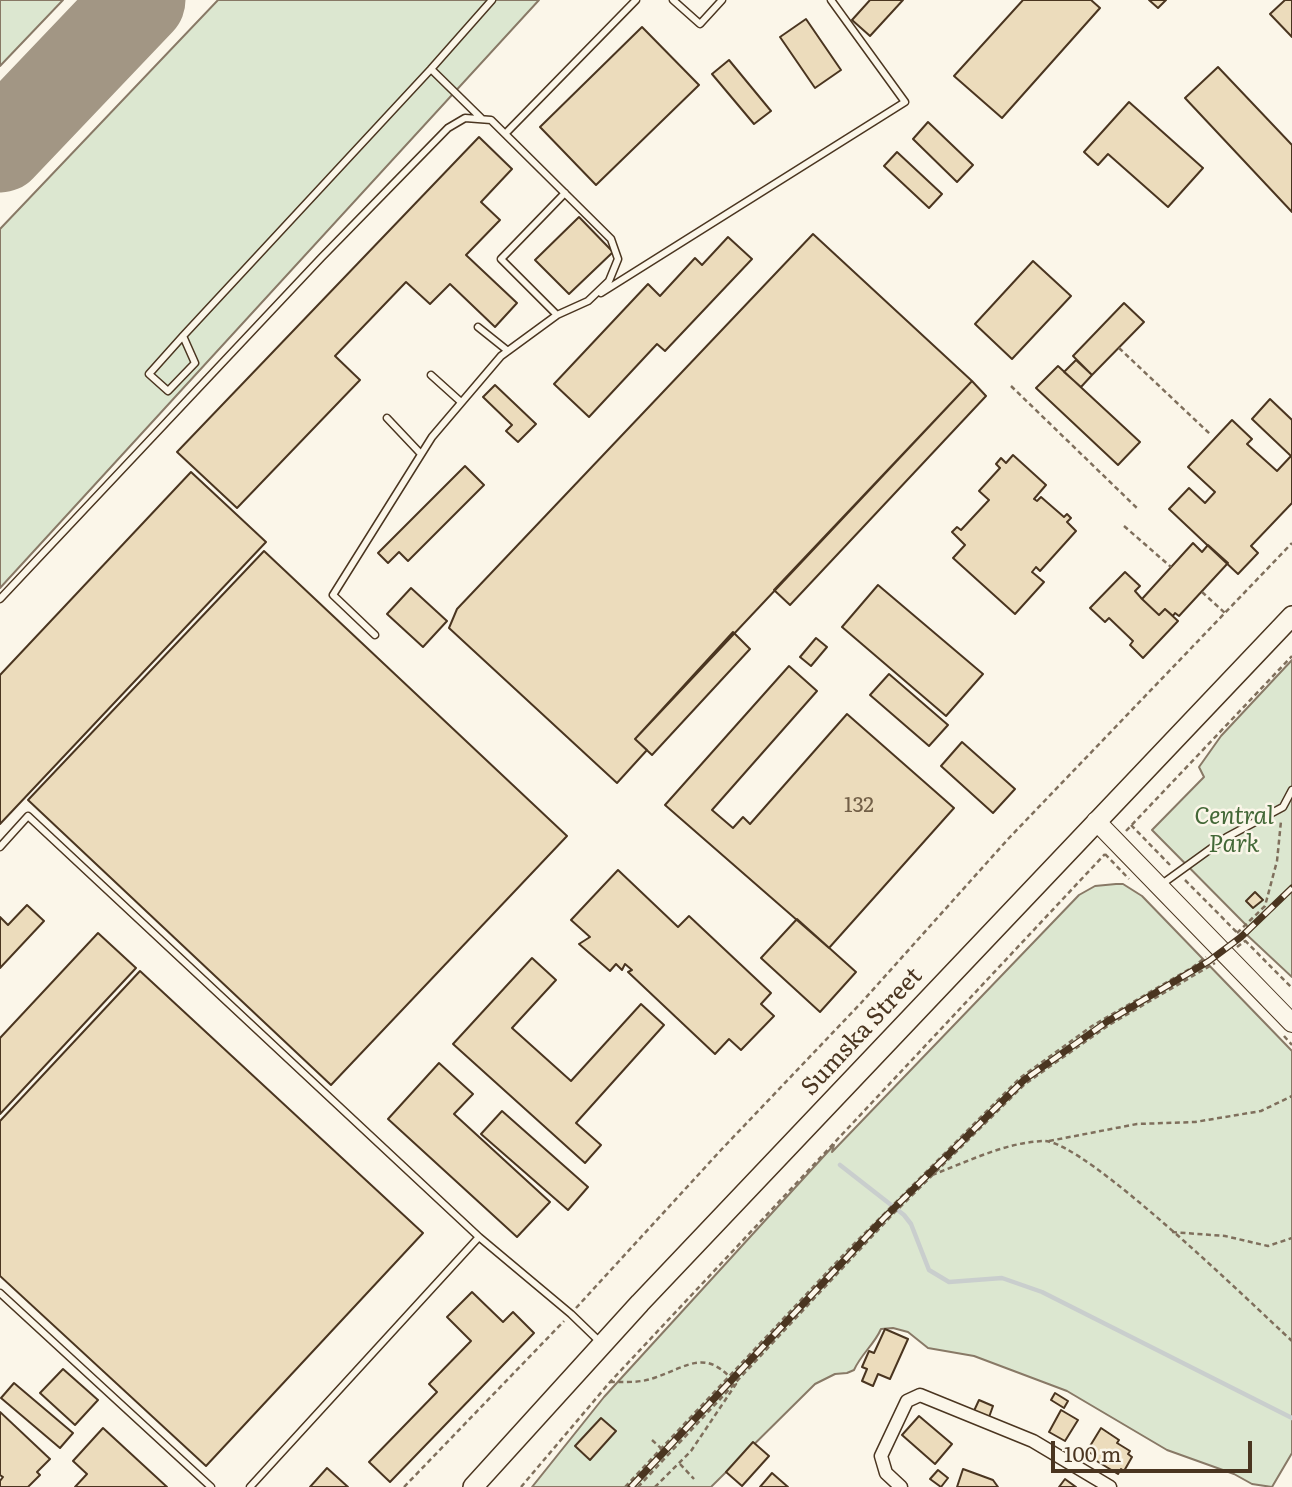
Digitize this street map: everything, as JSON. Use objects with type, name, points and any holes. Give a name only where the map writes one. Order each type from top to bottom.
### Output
[{"type":"main road","name":"Sumska Street","points":[[473,1487],[602,1344],[1292,616]]},
{"type":"main road","points":[[1097,821],[1292,1023]]},
{"type":"street","points":[[901,1487],[886,1473],[881,1456],[907,1401],[915,1395],[925,1396],[1033,1441],[1110,1487]]},
{"type":"lane","points":[[183,336],[195,363],[168,391],[149,374],[183,336],[431,69],[492,0]]},
{"type":"lane","points":[[505,134],[636,0]]},
{"type":"lane","points":[[673,0],[700,24],[722,0]]},
{"type":"lane","points":[[375,635],[333,596],[432,437],[508,351],[557,315],[588,301],[905,102],[831,0]]},
{"type":"lane","points":[[431,69],[483,119]]},
{"type":"lane","points":[[0,599],[311,268],[448,128],[465,117],[491,120],[611,239],[618,260],[609,281],[588,301]]},
{"type":"lane","points":[[557,315],[501,259],[565,193]]},
{"type":"lane","points":[[478,327],[508,351]]},
{"type":"lane","points":[[432,375],[461,402]]},
{"type":"lane","points":[[387,418],[421,454]]},
{"type":"lane","points":[[1159,886],[1227,837],[1283,807],[1292,790]]},
{"type":"lane","points":[[0,846],[28,816],[479,1237],[571,1314],[602,1344]]},
{"type":"lane","points":[[250,1487],[479,1237]]},
{"type":"lane","points":[[0,1293],[211,1487]]},
{"type":"path","points":[[1119,348],[1210,434]]},
{"type":"path","points":[[1011,386],[1139,510]]},
{"type":"path","points":[[1124,526],[1171,567]]},
{"type":"path","points":[[404,1487],[571,1314],[1009,838],[1292,543]]},
{"type":"path","points":[[1202,592],[1225,614]]},
{"type":"path","points":[[521,1487],[610,1382],[1292,656]]},
{"type":"path","points":[[1237,933],[1265,906],[1277,860],[1283,807]]},
{"type":"path","points":[[1131,825],[1292,988]]},
{"type":"path","points":[[625,1487],[663,1450],[729,1376],[898,1198],[1020,1078],[1092,1026],[1206,957]]},
{"type":"path","points":[[638,1487],[892,1215],[1037,1075],[1109,1025],[1213,965]]},
{"type":"path","points":[[932,1175],[1005,1148],[1137,1124],[1195,1122],[1261,1111],[1292,1096]]},
{"type":"path","points":[[1047,1141],[1077,1155],[1198,1253],[1292,1341]]},
{"type":"path","points":[[1172,1232],[1225,1236],[1268,1247],[1292,1238]]},
{"type":"path","points":[[610,1382],[652,1379],[697,1362],[723,1368],[736,1384]]},
{"type":"path","points":[[655,1487],[680,1464],[736,1384]]},
{"type":"path","points":[[652,1440],[663,1450]]},
{"type":"path","points":[[680,1464],[694,1479]]},
{"type":"green space","points":[[0,0],[63,0],[0,66]]},
{"type":"green space","points":[[218,0],[539,0],[0,588],[0,229]]},
{"type":"green space","name":"Central Park","points":[[1292,660],[1292,977],[1247,935],[1251,930],[1152,830],[1204,777],[1199,767],[1221,736]]},
{"type":"green space","points":[[1123,884],[1142,896],[1292,1051],[1292,1453],[1272,1487],[1252,1484],[1234,1474],[1167,1450],[1067,1391],[974,1356],[928,1348],[908,1332],[893,1328],[881,1329],[854,1370],[835,1374],[815,1384],[711,1487],[532,1487],[604,1397],[834,1145],[832,1152],[1079,895],[1095,886]]},
{"type":"building","points":[[870,0],[903,0],[870,36],[852,20]]},
{"type":"building","points":[[1023,0],[1091,0],[1100,8],[1002,118],[954,76]]},
{"type":"building","points":[[1149,0],[1166,0],[1158,8]]},
{"type":"building","points":[[1285,0],[1292,0],[1292,37],[1270,14]]},
{"type":"building","points":[[806,19],[841,70],[815,88],[780,37]]},
{"type":"building","points":[[642,27],[699,85],[596,185],[540,127]]},
{"type":"building","points":[[729,60],[771,111],[754,124],[712,74]]},
{"type":"building","points":[[1218,67],[1292,145],[1292,212],[1185,98]]},
{"type":"building","points":[[1129,102],[1203,168],[1168,207],[1108,154],[1098,165],[1084,152]]},
{"type":"building","points":[[928,122],[973,165],[957,182],[913,139]]},
{"type":"building","points":[[479,137],[512,169],[481,202],[500,220],[466,255],[517,303],[495,327],[450,284],[430,304],[406,282],[335,356],[360,380],[237,508],[177,452]]},
{"type":"building","points":[[897,152],[942,194],[929,208],[884,166]]},
{"type":"building","points":[[579,217],[613,252],[569,294],[535,260]]},
{"type":"building","points":[[813,234],[972,381],[635,739],[647,750],[617,783],[449,628],[457,609]]},
{"type":"building","points":[[728,237],[752,259],[665,351],[657,344],[589,417],[554,384],[648,284],[660,296],[695,258],[702,265]]},
{"type":"building","points":[[1033,261],[1071,296],[1012,359],[975,324]]},
{"type":"building","points":[[1124,303],[1144,322],[1092,375],[1073,356]]},
{"type":"building","points":[[1076,360],[1092,375],[1081,387],[1064,372]]},
{"type":"building","points":[[1058,366],[1140,442],[1118,465],[1036,388]]},
{"type":"building","points":[[972,381],[986,396],[790,605],[774,590]]},
{"type":"building","points":[[495,385],[536,424],[518,442],[506,431],[512,425],[483,397]]},
{"type":"building","points":[[1270,399],[1292,420],[1292,503],[1251,546],[1258,553],[1238,574],[1169,509],[1189,488],[1205,503],[1215,492],[1188,467],[1232,420],[1252,439],[1247,444],[1277,471],[1291,456],[1252,419]]},
{"type":"building","points":[[1013,455],[1046,485],[1034,499],[1037,501],[1041,497],[1064,517],[1067,514],[1071,518],[1067,522],[1076,531],[1040,571],[1036,567],[1032,572],[1044,582],[1015,614],[953,558],[965,545],[952,532],[957,527],[961,530],[989,500],[979,491],[1000,468],[996,464],[1001,458],[1006,463]]},
{"type":"building","points":[[465,466],[484,485],[408,561],[399,552],[388,563],[378,553]]},
{"type":"building","points":[[191,472],[266,542],[0,824],[0,675]]},
{"type":"building","points":[[1193,543],[1202,552],[1208,545],[1228,563],[1179,616],[1175,613],[1173,616],[1165,609],[1159,615],[1142,599]]},
{"type":"building","points":[[264,551],[567,836],[331,1085],[28,800]]},
{"type":"building","points":[[1125,572],[1140,586],[1135,591],[1159,615],[1165,609],[1178,621],[1143,658],[1130,645],[1133,641],[1109,618],[1105,622],[1090,608]]},
{"type":"building","points":[[878,585],[983,674],[946,716],[842,627]]},
{"type":"building","points":[[411,588],[447,621],[423,647],[387,614]]},
{"type":"building","points":[[733,632],[750,649],[652,755],[635,739]]},
{"type":"building","points":[[816,638],[827,647],[811,666],[800,657]]},
{"type":"building","points":[[789,666],[817,691],[712,810],[733,828],[743,817],[750,824],[847,714],[954,808],[829,948],[665,805]]},
{"type":"building","points":[[889,674],[948,725],[929,746],[870,695]]},
{"type":"building","points":[[962,742],[1015,789],[993,813],[941,766]]},
{"type":"building","points":[[618,870],[678,927],[689,916],[771,993],[761,1004],[774,1016],[741,1050],[729,1039],[715,1054],[628,972],[632,970],[625,964],[622,970],[616,964],[610,971],[579,944],[590,937],[571,920]]},
{"type":"building","points":[[1255,892],[1263,900],[1253,908],[1246,901]]},
{"type":"building","points":[[27,905],[44,921],[0,968],[0,917],[8,925]]},
{"type":"building","points":[[797,919],[856,972],[820,1012],[761,958]]},
{"type":"building","points":[[98,933],[136,968],[0,1114],[0,1038]]},
{"type":"building","points":[[532,958],[556,980],[512,1028],[571,1081],[641,1004],[664,1025],[576,1123],[601,1145],[585,1163],[453,1044]]},
{"type":"building","points":[[140,971],[423,1233],[206,1466],[0,1276],[0,1121]]},
{"type":"building","points":[[439,1063],[473,1094],[454,1114],[550,1202],[517,1237],[388,1119]]},
{"type":"building","points":[[502,1111],[588,1187],[568,1210],[481,1134]]},
{"type":"building","points":[[472,1292],[503,1322],[513,1312],[534,1333],[390,1482],[369,1462],[437,1392],[429,1384],[471,1341],[447,1317]]},
{"type":"building","points":[[885,1329],[908,1339],[890,1379],[878,1374],[873,1386],[862,1381],[867,1369],[862,1367],[869,1351],[874,1353]]},
{"type":"building","points":[[63,1369],[98,1400],[75,1425],[40,1393]]},
{"type":"building","points":[[14,1383],[73,1433],[60,1448],[1,1398]]},
{"type":"building","points":[[1055,1393],[1068,1401],[1064,1408],[1051,1400]]},
{"type":"building","points":[[979,1400],[993,1406],[988,1420],[973,1413]]},
{"type":"building","points":[[1061,1410],[1078,1420],[1065,1441],[1049,1432]]},
{"type":"building","points":[[0,1412],[50,1459],[37,1472],[40,1475],[28,1487],[0,1487],[3,1477],[0,1475]]},
{"type":"building","points":[[919,1416],[952,1444],[935,1464],[902,1435]]},
{"type":"building","points":[[601,1418],[616,1431],[590,1460],[575,1446]]},
{"type":"building","points":[[103,1428],[167,1487],[75,1487],[87,1474],[73,1461]]},
{"type":"building","points":[[1101,1428],[1130,1451],[1128,1454],[1132,1457],[1124,1471],[1121,1469],[1118,1474],[1095,1460],[1097,1457],[1087,1451]]},
{"type":"building","points":[[753,1442],[769,1456],[742,1486],[726,1472]]},
{"type":"building","points":[[327,1468],[348,1487],[310,1487]]},
{"type":"building","points":[[963,1469],[993,1480],[998,1487],[957,1487]]},
{"type":"building","points":[[938,1470],[948,1478],[941,1487],[930,1479]]},
{"type":"building","points":[[772,1473],[788,1487],[760,1487]]},
{"type":"building","points":[[1065,1479],[1076,1487],[1059,1487]]},
{"type":"waterway","points":[[840,1165],[904,1215],[911,1224],[929,1270],[949,1282],[1002,1278],[1042,1292],[1292,1418]]},
{"type":"runway","points":[[0,147],[140,0]]},
{"type":"railway","points":[[631,1487],[884,1218],[1024,1080],[1108,1021],[1209,961],[1241,937],[1292,888]]}]
